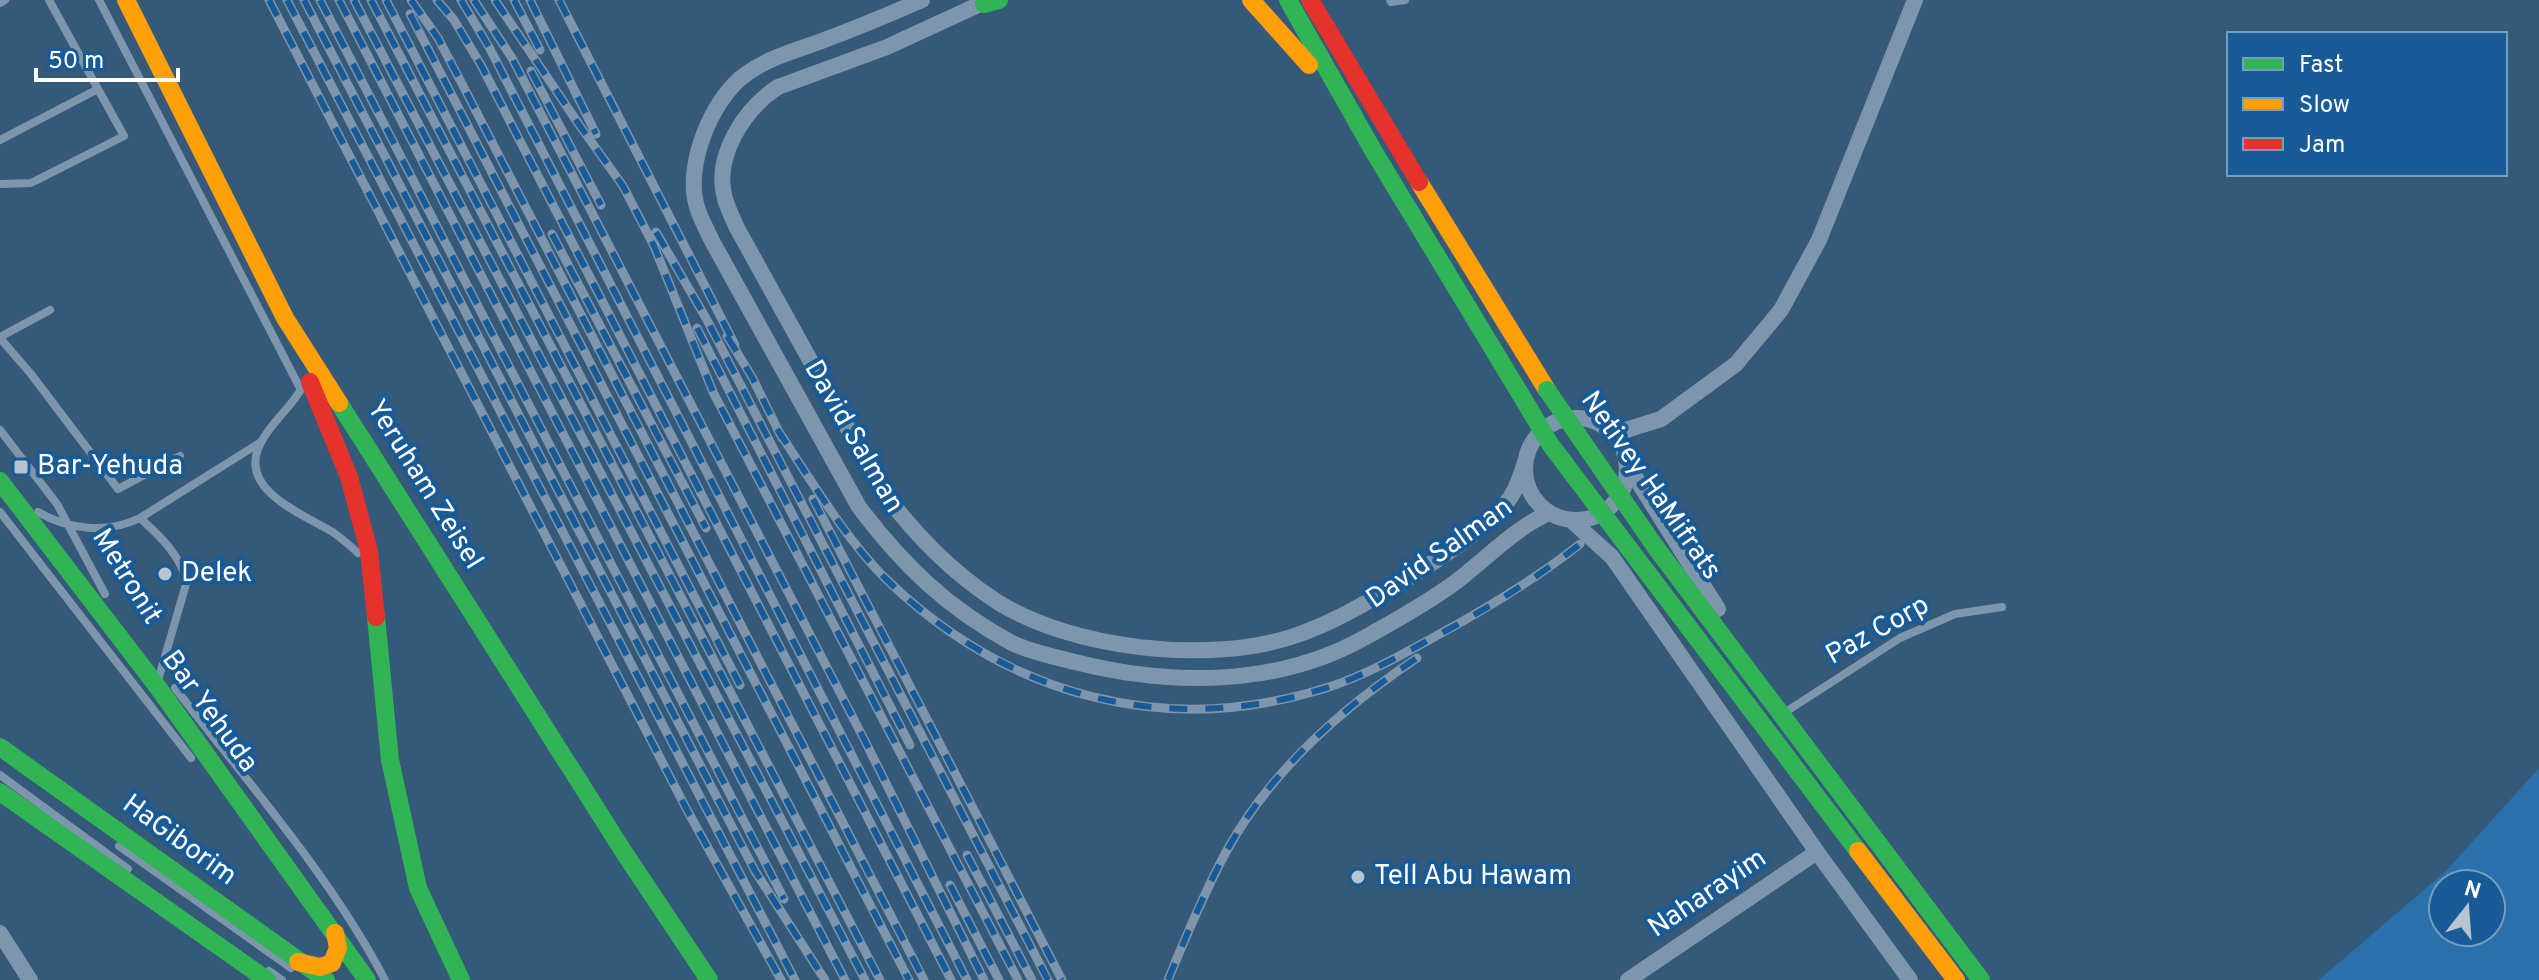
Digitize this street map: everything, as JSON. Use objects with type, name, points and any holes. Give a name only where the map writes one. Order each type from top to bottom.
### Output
[{"type":"main road","name":"Yeruham Zeisel","points":[[126,0],[285,318],[618,844],[709,980]]},
{"type":"main road","name":"Netivey HaMifrats","points":[[1288,0],[1374,152],[1550,444],[1956,980]]},
{"type":"main road","name":"Netivey HaMifrats","points":[[1310,0],[1547,390],[1654,545],[1983,980]]},
{"type":"main road","points":[[1251,1],[1297,48],[1374,152]]},
{"type":"main road","points":[[285,318],[304,383],[349,477],[369,551],[390,760],[409,852],[418,888],[461,980]]},
{"type":"main road","name":"Bar Yehuda","points":[[0,481],[159,678],[255,825],[367,980]]},
{"type":"main road","name":"HaGiborim","points":[[0,747],[297,967],[326,980]]},
{"type":"main road","points":[[0,792],[267,980]]},
{"type":"main road","points":[[297,967],[320,967],[332,963],[338,948],[335,933]]},
{"type":"street","name":"David Salman","points":[[922,0],[765,62],[742,76],[710,118],[695,161],[696,205],[712,241],[859,507],[920,580],[981,625],[1016,645],[1116,673],[1158,678],[1219,679],[1297,665],[1363,639],[1453,583],[1529,522],[1549,513]]},
{"type":"street","points":[[1613,434],[1661,419],[1736,364],[1781,310],[1819,240],[1915,0]]},
{"type":"street","name":"David Salman","points":[[991,1],[887,47],[778,87],[762,98],[736,131],[724,166],[724,198],[768,284],[883,492],[940,559],[987,595],[1017,613],[1073,632],[1122,645],[1160,649],[1218,650],[1253,646],[1289,638],[1350,614],[1437,560],[1493,516],[1509,499],[1526,459]]},
{"type":"street","points":[[1586,419],[1613,434],[1623,448],[1627,464],[1626,479],[1621,494],[1600,515],[1571,520],[1549,513],[1538,503],[1529,490],[1525,474],[1526,459],[1531,444],[1541,432],[1555,423],[1586,419]]},
{"type":"street","points":[[1627,464],[1783,714],[1983,980]]},
{"type":"street","points":[[1571,520],[1612,557],[1910,980]]},
{"type":"street","points":[[1612,557],[1643,570],[1669,592],[1749,702],[1769,713],[1783,714]]},
{"type":"street","name":"Naharayim","points":[[1628,980],[1817,852]]},
{"type":"street","points":[[0,933],[30,980]]},
{"type":"lane","points":[[0,184],[31,183],[124,136],[49,0]]},
{"type":"lane","points":[[99,0],[304,383],[307,404]]},
{"type":"lane","points":[[1390,0],[1405,0]]},
{"type":"lane","points":[[0,140],[98,89]]},
{"type":"lane","points":[[50,310],[0,338],[118,489],[180,456]]},
{"type":"lane","points":[[304,383],[262,441],[255,464],[263,485],[297,515],[333,532],[358,553]]},
{"type":"lane","name":"Metronit","points":[[0,430],[47,490],[109,600]]},
{"type":"lane","points":[[319,431],[343,486],[363,580],[374,601]]},
{"type":"lane","points":[[13,498],[47,517],[68,524],[110,528],[140,518],[262,441]]},
{"type":"lane","points":[[0,512],[196,764]]},
{"type":"lane","points":[[140,518],[163,539],[183,569],[187,581],[159,678]]},
{"type":"lane","points":[[58,554],[69,600]]},
{"type":"lane","name":"Paz Corp","points":[[1783,714],[1900,638],[1955,614],[2002,607]]},
{"type":"lane","name":"Metronit","points":[[152,657],[159,678],[325,883],[385,980]]},
{"type":"lane","points":[[0,757],[82,819]]},
{"type":"lane","points":[[0,775],[143,879]]},
{"type":"lane","points":[[230,804],[255,825]]},
{"type":"lane","points":[[107,836],[297,967]]},
{"type":"lane","points":[[409,852],[411,889],[419,916]]},
{"type":"lane","points":[[155,889],[282,980]]},
{"type":"shaded area","points":[[2539,768],[2539,980],[2319,980],[2427,887],[2427,948],[2507,948],[2507,868],[2449,868]]},
{"type":"railway","points":[[269,0],[687,810],[781,980]]},
{"type":"railway","points":[[287,0],[795,980]]},
{"type":"railway","points":[[304,0],[755,871],[825,980]]},
{"type":"railway","points":[[320,0],[784,899]]},
{"type":"railway","points":[[339,0],[845,980]]},
{"type":"railway","points":[[354,0],[865,980]]},
{"type":"railway","points":[[371,0],[880,980]]},
{"type":"railway","points":[[386,0],[740,685]]},
{"type":"railway","points":[[411,0],[438,38],[460,80],[924,980]]},
{"type":"railway","points":[[437,0],[454,20],[481,65],[951,980]]},
{"type":"railway","points":[[461,0],[489,47],[967,980]]},
{"type":"railway","points":[[474,0],[512,58],[865,741],[984,980]]},
{"type":"railway","points":[[495,0],[623,186],[654,246],[713,392],[1018,980]]},
{"type":"railway","points":[[514,0],[540,50]]},
{"type":"railway","points":[[530,0],[596,134]]},
{"type":"railway","points":[[559,0],[735,345]]},
{"type":"railway","points":[[410,14],[909,980]]},
{"type":"railway","points":[[531,71],[601,205]]},
{"type":"railway","points":[[656,232],[707,320],[1048,980]]},
{"type":"railway","points":[[552,234],[706,528]]},
{"type":"railway","points":[[697,328],[910,745]]},
{"type":"railway","points":[[727,336],[752,377],[782,438]]},
{"type":"railway","points":[[777,429],[857,546],[887,580],[934,620],[985,653],[1038,679],[1093,697],[1150,707],[1209,709],[1268,702],[1342,683],[1467,619],[1525,584],[1580,544]]},
{"type":"railway","points":[[813,499],[1062,980]]},
{"type":"railway","points":[[1168,980],[1218,867],[1264,795],[1286,768],[1335,720],[1417,658]]},
{"type":"railway","points":[[967,855],[1032,980]]},
{"type":"railway","points":[[950,885],[999,980]]},
{"type":"traffic: fast","points":[[984,4],[999,0]]},
{"type":"traffic: fast","points":[[1288,0],[1374,152],[1530,410]]},
{"type":"traffic: fast","points":[[1547,390],[1654,545],[1981,980]]},
{"type":"traffic: fast","points":[[339,403],[627,857],[709,980]]},
{"type":"traffic: fast","points":[[1530,410],[1550,444],[1858,851]]},
{"type":"traffic: fast","points":[[0,481],[157,686],[367,980]]},
{"type":"traffic: fast","points":[[376,617],[390,760],[418,888],[461,980]]},
{"type":"traffic: fast","points":[[0,747],[326,980]]},
{"type":"traffic: fast","points":[[0,792],[267,980]]},
{"type":"traffic: slow","points":[[126,0],[285,318],[339,403]]},
{"type":"traffic: slow","points":[[1251,0],[1309,65]]},
{"type":"traffic: slow","points":[[1419,182],[1547,390]]},
{"type":"traffic: slow","points":[[1858,851],[1956,980]]},
{"type":"traffic: slow","points":[[298,962],[320,967],[332,963],[338,948],[335,933]]},
{"type":"traffic: jam","points":[[1310,0],[1419,182]]},
{"type":"traffic: jam","points":[[310,382],[349,477],[369,551],[376,617]]},
{"type":"place","name":"Bar-Yehuda","points":[[21,467]]},
{"type":"place","name":"Delek","points":[[165,574]]},
{"type":"place","name":"Tell Abu Hawam","points":[[1358,877]]}]
